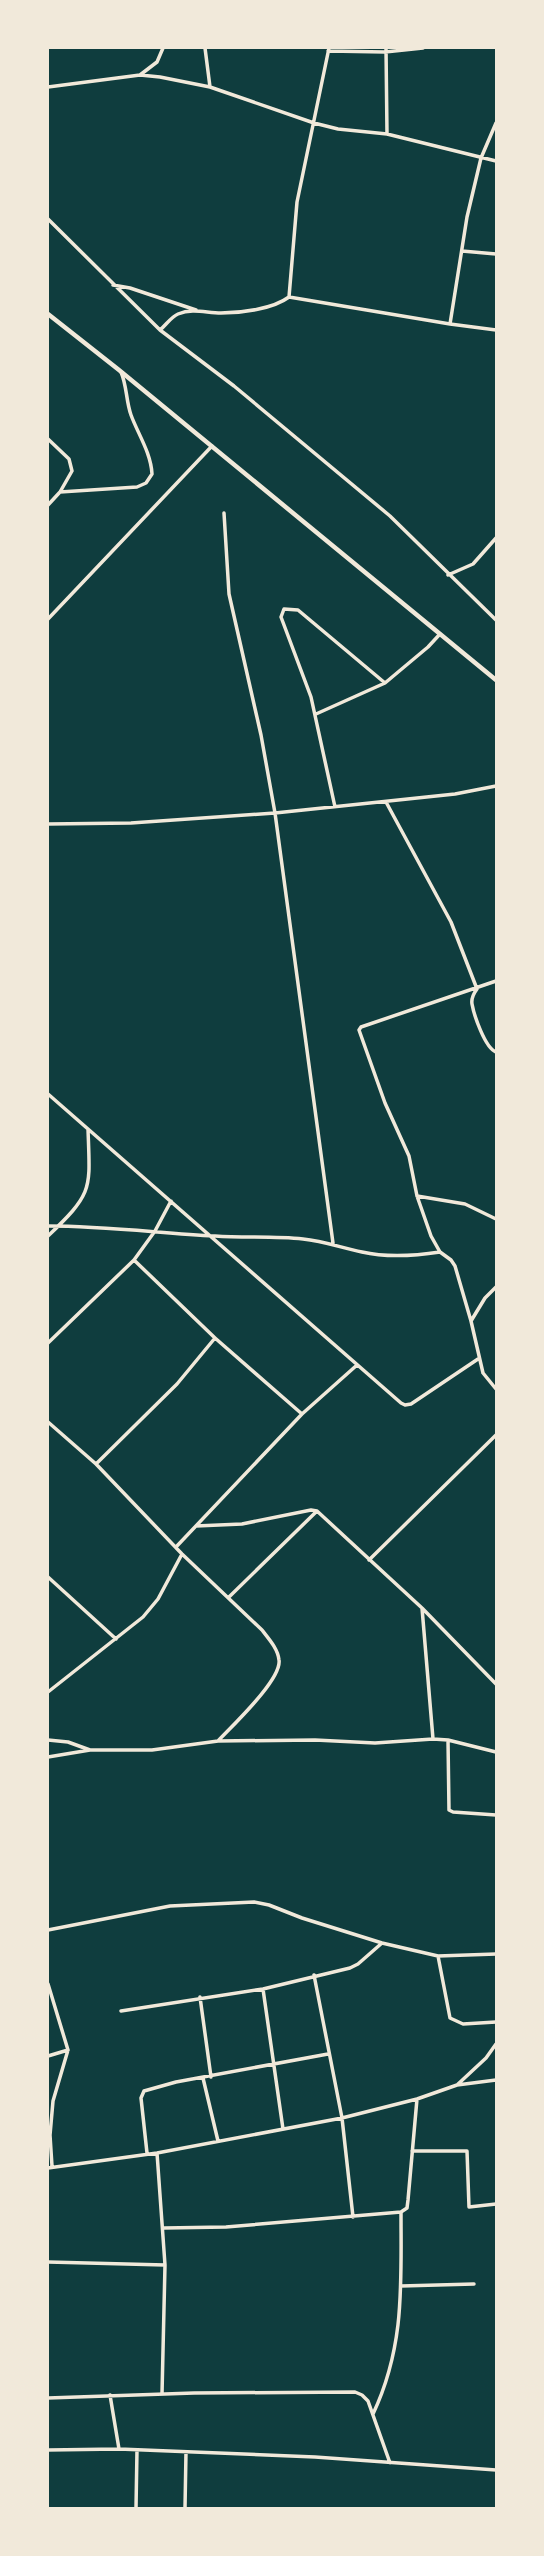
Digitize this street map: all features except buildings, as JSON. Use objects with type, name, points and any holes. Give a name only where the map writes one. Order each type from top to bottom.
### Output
[{"type":"street","points":[[140,75],[157,62],[163,48]]},
{"type":"street","points":[[205,48],[210,87]]},
{"type":"street","points":[[289,297],[297,202],[328,49],[386,50],[423,48]]},
{"type":"street","points":[[386,50],[387,134]]},
{"type":"street","points":[[48,87],[140,75],[210,87],[314,124],[338,129],[387,134],[496,161]]},
{"type":"street","points":[[450,324],[466,217],[480,158],[496,123]]},
{"type":"street","points":[[48,219],[160,330],[234,386],[390,516],[448,575],[496,620]]},
{"type":"street","points":[[462,251],[496,254]]},
{"type":"street","points":[[113,285],[130,288],[197,310],[220,313],[240,311],[283,301],[289,297],[450,324],[496,330]]},
{"type":"street","points":[[160,330],[176,315],[197,310]]},
{"type":"street","points":[[48,314],[119,370],[496,680]]},
{"type":"street","points":[[60,492],[137,487],[146,483],[152,474],[148,454],[131,414],[126,384],[119,370]]},
{"type":"street","points":[[48,439],[69,459],[72,465],[72,471],[60,492],[48,505]]},
{"type":"street","points":[[48,619],[212,446]]},
{"type":"street","points":[[224,513],[230,601],[261,734],[275,813],[333,1243]]},
{"type":"street","points":[[448,575],[473,564],[496,538]]},
{"type":"street","points":[[335,807],[316,714],[304,675],[281,617],[284,609],[298,610],[384,683]]},
{"type":"street","points":[[316,714],[384,683],[423,652],[440,634]]},
{"type":"street","points":[[48,824],[131,823],[275,813],[455,794],[496,786]]},
{"type":"street","points":[[386,802],[451,922],[477,989],[472,1003],[487,1045],[496,1052]]},
{"type":"street","points":[[496,981],[477,989],[374,1023],[359,1030],[385,1104],[409,1156],[417,1196],[431,1236],[440,1252],[451,1260],[455,1266],[471,1321],[478,1359],[483,1373],[496,1389]]},
{"type":"street","points":[[48,1094],[213,1236],[357,1365],[405,1405],[441,1386],[478,1359]]},
{"type":"street","points":[[48,1236],[80,1204],[88,1187],[88,1129]]},
{"type":"street","points":[[417,1196],[465,1204],[496,1219]]},
{"type":"street","points":[[48,1344],[134,1260],[155,1231],[171,1201]]},
{"type":"street","points":[[48,1226],[155,1231],[213,1236],[301,1239],[333,1243],[361,1252],[383,1256],[416,1256],[440,1252]]},
{"type":"street","points":[[134,1260],[215,1338],[302,1414]]},
{"type":"street","points":[[471,1321],[485,1298],[496,1287]]},
{"type":"street","points":[[96,1464],[176,1384],[215,1338]]},
{"type":"street","points":[[176,1547],[302,1414],[357,1365]]},
{"type":"street","points":[[48,1422],[96,1464],[182,1554],[229,1597],[273,1644],[279,1658],[279,1667],[276,1677],[218,1741]]},
{"type":"street","points":[[369,1560],[496,1435]]},
{"type":"street","points":[[196,1526],[242,1524],[311,1510],[317,1511],[422,1608],[496,1684]]},
{"type":"street","points":[[229,1597],[317,1511]]},
{"type":"street","points":[[48,1692],[143,1617],[158,1599],[182,1554]]},
{"type":"street","points":[[48,1577],[116,1639]]},
{"type":"street","points":[[422,1608],[433,1739]]},
{"type":"street","points":[[48,1757],[90,1750],[152,1750],[218,1741],[315,1740],[374,1743],[433,1739],[448,1740],[496,1752]]},
{"type":"street","points":[[48,1740],[68,1742],[90,1750]]},
{"type":"street","points":[[448,1740],[450,1812],[496,1815]]},
{"type":"street","points":[[48,1930],[170,1906],[254,1902],[269,1905],[302,1918],[382,1943],[438,1956],[496,1954]]},
{"type":"street","points":[[121,2011],[200,1997],[263,1989],[314,1975],[355,1966],[382,1943]]},
{"type":"street","points":[[438,1956],[450,2018],[463,2024],[496,2022]]},
{"type":"street","points":[[314,1975],[328,2054],[342,2118],[353,2217]]},
{"type":"street","points":[[48,1984],[68,2050],[50,2101],[50,2167],[147,2153],[157,2153],[342,2118],[416,2099],[457,2085],[496,2080]]},
{"type":"street","points":[[263,1989],[276,2065],[283,2129]]},
{"type":"street","points":[[200,1997],[211,2077]]},
{"type":"street","points":[[457,2085],[495,2050],[496,2044]]},
{"type":"street","points":[[48,2056],[68,2050]]},
{"type":"street","points":[[147,2153],[141,2094],[147,2089],[176,2082],[211,2077],[328,2054]]},
{"type":"street","points":[[203,2078],[218,2141]]},
{"type":"street","points":[[164,2228],[226,2227],[401,2212],[408,2205],[416,2099]]},
{"type":"street","points":[[412,2151],[467,2151],[469,2206],[496,2204]]},
{"type":"street","points":[[157,2153],[164,2228],[165,2265],[162,2394]]},
{"type":"street","points":[[373,2414],[390,2374],[396,2350],[401,2286],[401,2212]]},
{"type":"street","points":[[48,2262],[165,2265]]},
{"type":"street","points":[[401,2286],[474,2284]]},
{"type":"street","points":[[48,2398],[110,2395],[356,2392],[368,2400],[390,2462]]},
{"type":"street","points":[[110,2395],[119,2449]]},
{"type":"street","points":[[48,2450],[119,2449],[390,2462],[496,2470]]},
{"type":"street","points":[[136,2508],[137,2450]]},
{"type":"street","points":[[185,2508],[186,2452]]}]
